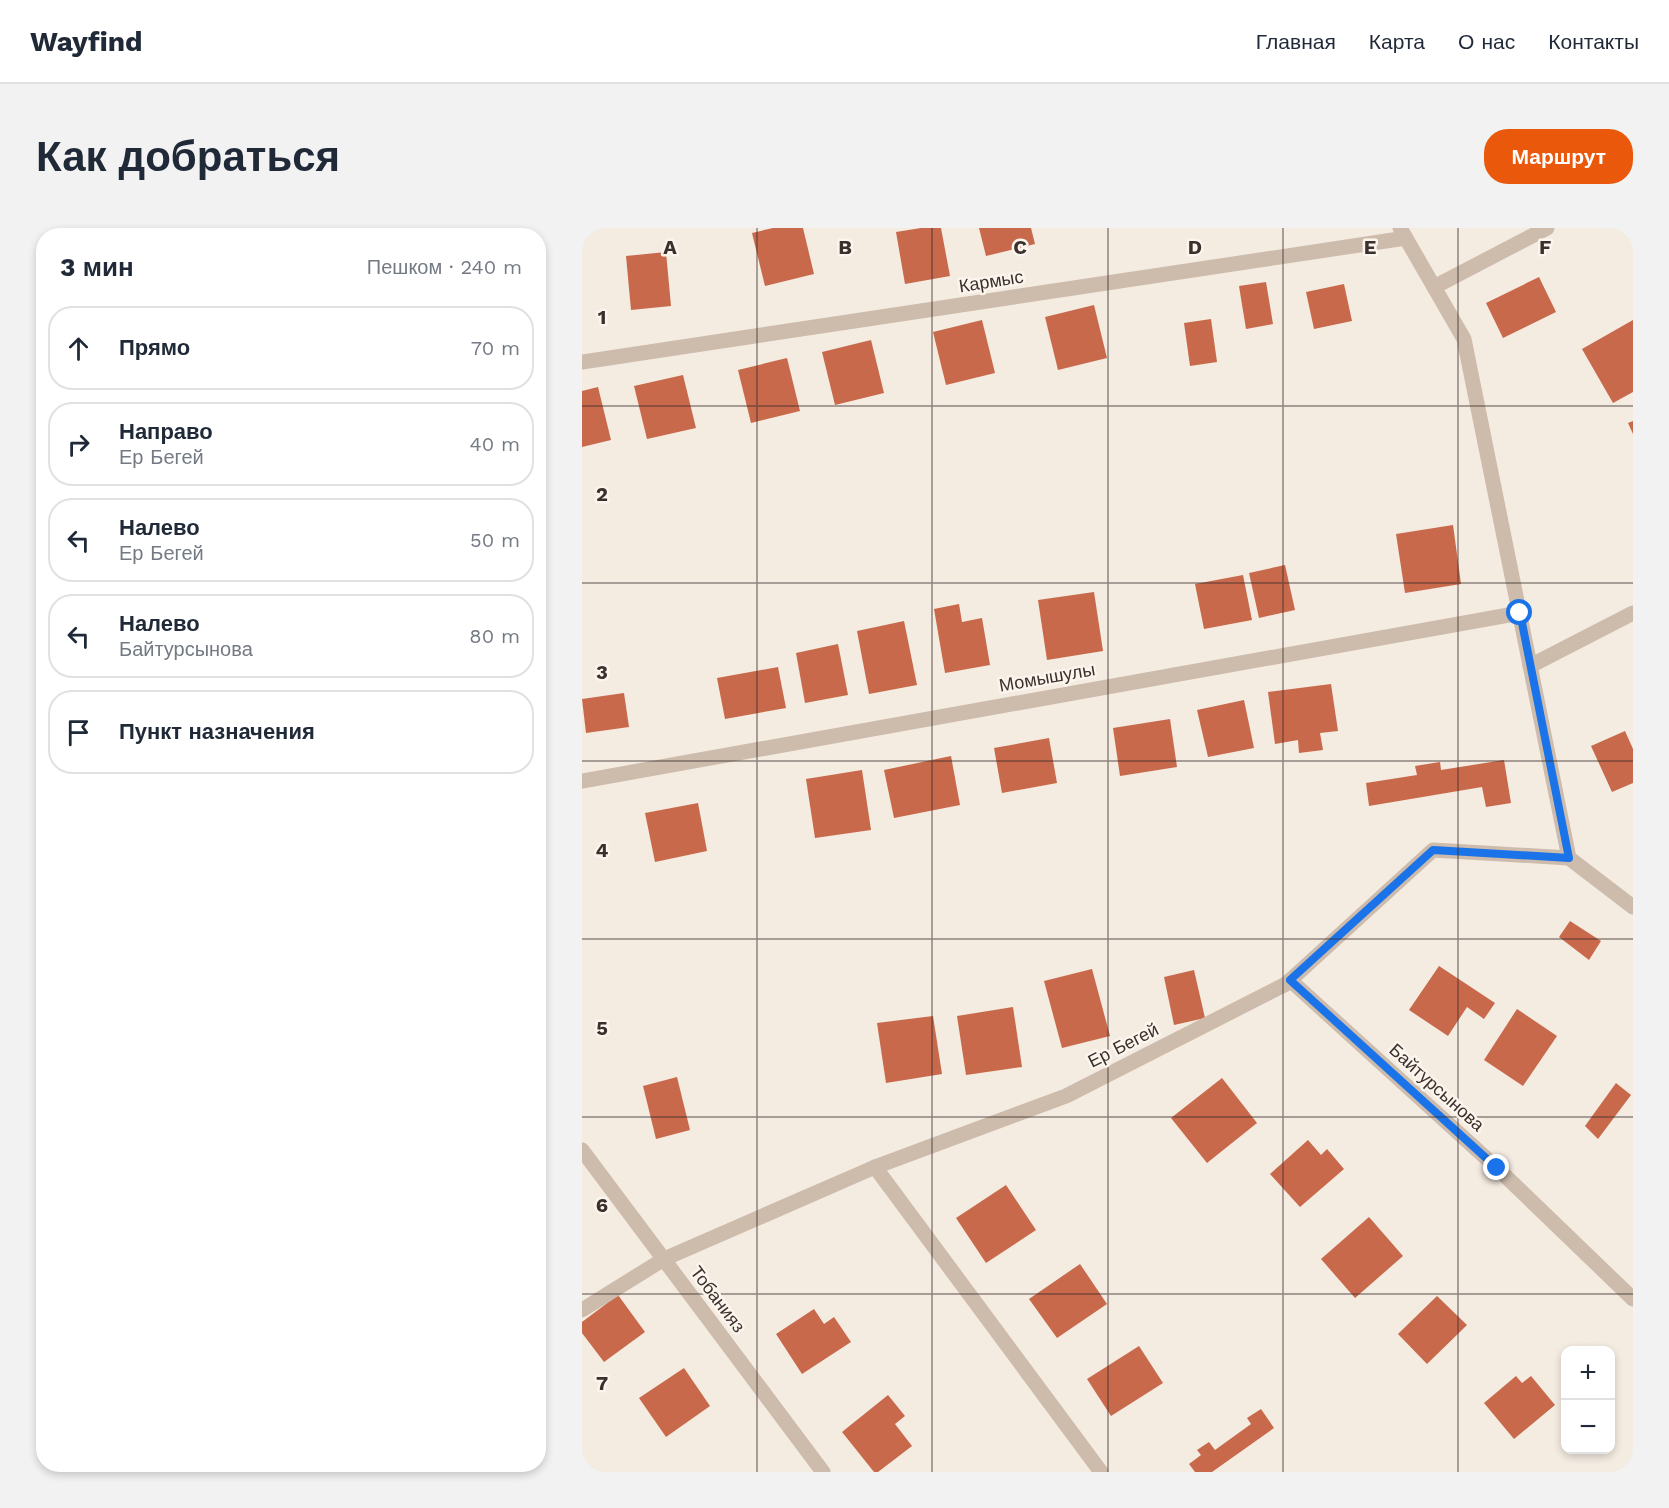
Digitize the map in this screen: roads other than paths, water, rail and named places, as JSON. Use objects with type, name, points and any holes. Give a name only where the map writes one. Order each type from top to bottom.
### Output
[{"type":"street","points":[[1434,287],[1547,228]]},
{"type":"street","points":[[1403,233],[1464,339],[1569,858],[1633,906]]},
{"type":"street","name":"Кармыс","points":[[582,362],[1403,233]]},
{"type":"street","name":"Момышулы","points":[[582,781],[1520,613]]},
{"type":"street","points":[[1530,666],[1633,613]]},
{"type":"street","name":"Ер Бегей","points":[[582,1310],[664,1259],[875,1167],[1066,1096],[1286,984],[1433,850],[1569,858]]},
{"type":"street","name":"Байтурсынова","points":[[1290,980],[1497,1168],[1633,1299]]},
{"type":"street","name":"Тобанияз","points":[[582,1150],[823,1472]]},
{"type":"street","points":[[875,1167],[1101,1472]]}]
